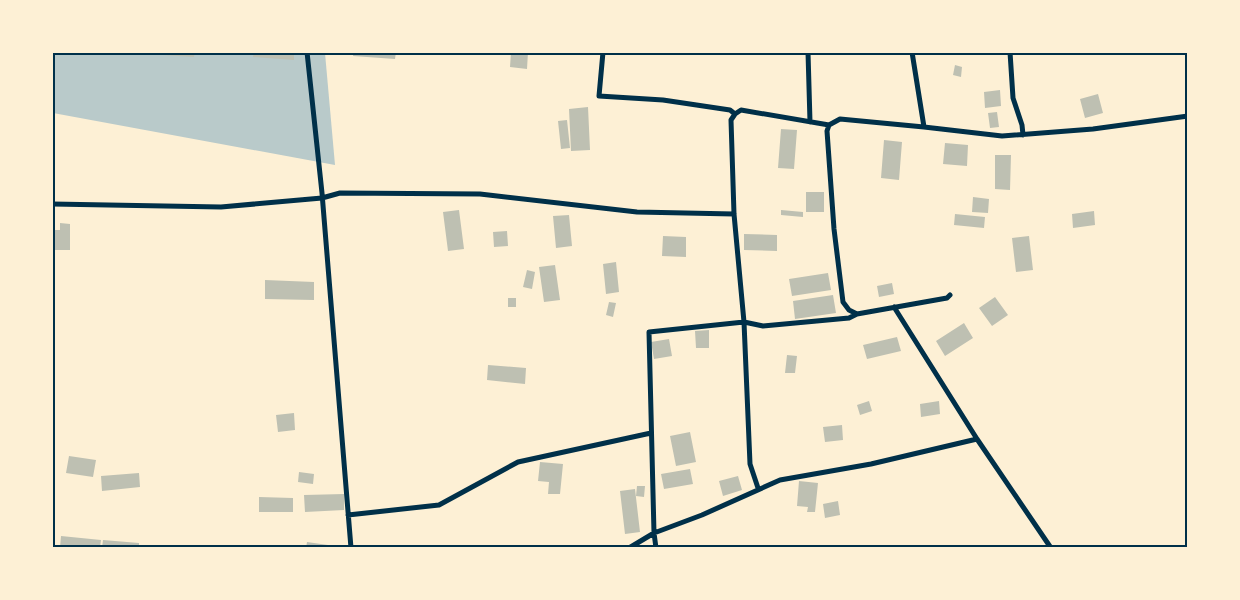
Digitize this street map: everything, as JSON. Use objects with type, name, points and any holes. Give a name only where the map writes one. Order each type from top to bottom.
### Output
[{"type":"street","points":[[307,52],[322,198],[351,548]]},
{"type":"street","points":[[603,52],[599,96],[663,100],[730,110],[734,114]]},
{"type":"street","points":[[808,52],[810,122]]},
{"type":"street","points":[[912,52],[924,127]]},
{"type":"street","points":[[1010,52],[1013,98],[1022,125],[1023,135]]},
{"type":"street","points":[[758,488],[750,464],[744,322],[734,214],[731,120],[734,114],[741,110],[829,125]]},
{"type":"street","points":[[857,314],[849,310],[843,302],[834,229],[827,131],[833,120],[840,119],[1002,136],[1093,129],[1188,116]]},
{"type":"street","points":[[52,204],[222,207],[322,198],[340,193],[480,194],[637,212],[734,214]]},
{"type":"street","points":[[656,548],[654,533],[649,332],[744,322],[763,326],[849,318],[857,314],[947,298],[950,295]]},
{"type":"street","points":[[894,307],[978,439],[1051,548]]},
{"type":"street","points":[[348,515],[439,504],[518,462],[651,433]]},
{"type":"street","points":[[629,548],[654,533],[702,515],[758,488],[780,480],[871,464],[978,439]]},
{"type":"shaded area","points":[[52,53],[325,53],[335,165],[53,113]]},
{"type":"building","points":[[163,52],[195,52],[194,57],[163,55]]},
{"type":"building","points":[[254,52],[294,52],[294,60],[253,57]]},
{"type":"building","points":[[354,52],[396,52],[395,59],[353,56]]},
{"type":"building","points":[[511,52],[528,52],[527,69],[510,67]]},
{"type":"building","points":[[955,65],[962,67],[961,77],[953,75]]},
{"type":"building","points":[[1000,90],[1001,106],[985,108],[984,92]]},
{"type":"building","points":[[1098,94],[1103,113],[1085,118],[1080,99]]},
{"type":"building","points":[[588,107],[590,150],[571,151],[569,109]]},
{"type":"building","points":[[997,112],[999,127],[990,128],[988,113]]},
{"type":"building","points":[[567,120],[570,148],[561,149],[558,121]]},
{"type":"building","points":[[781,129],[797,130],[794,169],[778,168]]},
{"type":"building","points":[[884,140],[902,142],[899,180],[881,178]]},
{"type":"building","points":[[945,143],[968,145],[967,166],[943,164]]},
{"type":"building","points":[[995,155],[1011,155],[1010,190],[995,189]]},
{"type":"building","points":[[806,192],[824,192],[824,212],[806,212]]},
{"type":"building","points":[[973,197],[989,199],[988,213],[972,212]]},
{"type":"building","points":[[459,210],[464,249],[448,251],[443,212]]},
{"type":"building","points":[[781,210],[803,212],[803,217],[781,215]]},
{"type":"building","points":[[1094,211],[1095,225],[1073,228],[1072,214]]},
{"type":"building","points":[[955,214],[985,217],[984,228],[954,225]]},
{"type":"building","points":[[569,215],[572,246],[556,248],[553,216]]},
{"type":"building","points":[[60,223],[70,224],[70,250],[55,250],[55,230],[60,230]]},
{"type":"building","points":[[507,231],[508,246],[494,247],[493,232]]},
{"type":"building","points":[[744,234],[777,235],[777,251],[744,250]]},
{"type":"building","points":[[663,236],[686,237],[686,257],[662,256]]},
{"type":"building","points":[[1029,236],[1033,270],[1016,272],[1012,238]]},
{"type":"building","points":[[616,262],[619,292],[606,294],[603,264]]},
{"type":"building","points":[[555,265],[560,300],[544,302],[539,267]]},
{"type":"building","points":[[527,270],[535,272],[532,289],[523,287]]},
{"type":"building","points":[[828,273],[831,290],[792,296],[789,279]]},
{"type":"building","points":[[265,280],[314,282],[314,300],[265,299]]},
{"type":"building","points":[[892,283],[894,294],[879,297],[877,286]]},
{"type":"building","points":[[833,295],[836,313],[795,319],[793,301]]},
{"type":"building","points":[[995,297],[1008,315],[992,326],[979,308]]},
{"type":"building","points":[[508,298],[516,298],[516,307],[508,307]]},
{"type":"building","points":[[609,302],[616,303],[613,317],[606,315]]},
{"type":"building","points":[[964,323],[973,338],[945,356],[936,341]]},
{"type":"building","points":[[709,330],[709,348],[696,348],[695,331]]},
{"type":"building","points":[[897,337],[901,351],[867,359],[863,345]]},
{"type":"building","points":[[669,339],[672,356],[654,359],[651,342]]},
{"type":"building","points":[[787,355],[797,356],[795,373],[785,373]]},
{"type":"building","points":[[488,365],[526,368],[525,384],[487,380]]},
{"type":"building","points":[[869,401],[872,411],[860,415],[857,405]]},
{"type":"building","points":[[939,401],[940,414],[921,417],[920,404]]},
{"type":"building","points":[[294,413],[295,430],[278,432],[276,415]]},
{"type":"building","points":[[842,425],[843,440],[825,442],[823,427]]},
{"type":"building","points":[[690,432],[696,462],[676,466],[670,436]]},
{"type":"building","points":[[69,456],[96,460],[93,477],[66,473]]},
{"type":"building","points":[[540,462],[563,464],[560,494],[548,494],[549,482],[538,481]]},
{"type":"building","points":[[690,469],[693,484],[664,489],[661,474]]},
{"type":"building","points":[[299,472],[314,474],[313,484],[298,482]]},
{"type":"building","points":[[139,473],[140,487],[102,491],[101,476]]},
{"type":"building","points":[[738,476],[742,490],[723,496],[719,481]]},
{"type":"building","points":[[799,481],[818,483],[815,512],[807,512],[808,507],[797,506]]},
{"type":"building","points":[[637,486],[645,486],[644,497],[636,496]]},
{"type":"building","points":[[635,489],[640,532],[625,534],[620,491]]},
{"type":"building","points":[[344,494],[344,510],[305,512],[304,495]]},
{"type":"building","points":[[259,497],[293,498],[293,512],[259,512]]},
{"type":"building","points":[[838,501],[840,515],[825,518],[823,504]]},
{"type":"building","points":[[61,536],[101,540],[100,548],[60,548]]},
{"type":"building","points":[[103,540],[139,543],[139,548],[102,548]]},
{"type":"building","points":[[307,542],[335,546],[335,548],[306,548]]}]
